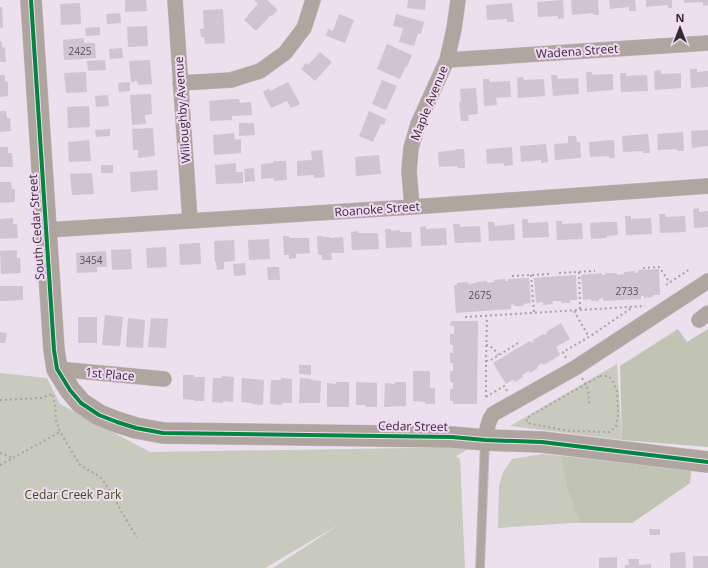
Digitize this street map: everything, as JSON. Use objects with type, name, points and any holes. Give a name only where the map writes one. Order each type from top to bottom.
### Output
[{"type":"street","name":"South Cedar Street","points":[[31,0],[54,350],[57,369],[70,390],[81,403],[99,415],[117,422]]},
{"type":"street","name":"Willoughby Avenue","points":[[175,0],[190,221]]},
{"type":"street","points":[[180,83],[231,80],[260,71],[285,53],[304,28],[313,0]]},
{"type":"street","name":"Maple Avenue","points":[[412,207],[409,171],[411,148],[418,124],[446,60],[454,29],[458,0]]},
{"type":"street","name":"Wadena Street","points":[[446,60],[708,43]]},
{"type":"street","name":"Roanoke Street","points":[[47,230],[412,207],[708,186]]},
{"type":"street","points":[[485,440],[489,418],[493,414],[708,281]]},
{"type":"street","name":"1st Place","points":[[57,369],[164,379]]},
{"type":"street","name":"Cedar Street","points":[[117,422],[136,428],[163,433],[452,437],[542,442],[708,462]]},
{"type":"lane","points":[[480,568],[485,440]]},
{"type":"path","points":[[643,268],[659,267],[670,282]]},
{"type":"path","points":[[666,286],[690,269]]},
{"type":"path","points":[[559,273],[595,271]]},
{"type":"path","points":[[579,272],[580,310]]},
{"type":"path","points":[[512,276],[549,274]]},
{"type":"path","points":[[532,275],[534,313]]},
{"type":"path","points":[[465,317],[648,305]]},
{"type":"path","points":[[589,404],[588,387],[563,352],[589,337],[634,306]]},
{"type":"path","points":[[574,311],[589,337]]},
{"type":"path","points":[[487,316],[486,398],[504,386],[510,396]]},
{"type":"path","points":[[486,361],[491,360],[518,343]]},
{"type":"path","points":[[486,345],[490,346],[498,355]]},
{"type":"path","points":[[600,376],[609,376],[613,382],[617,391],[618,415],[616,427],[610,432],[569,431],[527,423],[527,418],[586,385],[600,376]]},
{"type":"path","points":[[0,400],[41,398],[52,394],[55,405],[56,420],[60,432],[80,465],[99,476],[105,483],[137,538]]},
{"type":"path","points":[[0,465],[60,432]]},
{"type":"path","points":[[0,453],[14,458]]},
{"type":"green space","points":[[678,329],[687,342],[708,329],[708,447],[622,440],[620,366]]},
{"type":"green space","points":[[617,364],[622,440],[510,426]]},
{"type":"green space","name":"Cedar Creek Park","points":[[0,373],[47,378],[60,404],[150,452],[472,447],[456,456],[460,459],[465,568],[273,568],[340,524],[265,568],[0,568]]},
{"type":"green space","points":[[543,454],[691,471],[690,483],[632,523],[572,523],[498,528],[499,486],[503,472],[512,459]]},
{"type":"green space","points":[[561,456],[691,471],[690,483],[632,523],[582,523],[574,509],[567,487]]},
{"type":"building","points":[[125,0],[146,0],[147,11],[125,12]]},
{"type":"building","points":[[254,0],[267,0],[278,10],[272,16],[271,15],[256,31],[244,20],[258,4]]},
{"type":"building","points":[[408,0],[426,0],[425,10],[407,8]]},
{"type":"building","points":[[563,0],[564,18],[558,19],[558,16],[538,17],[537,2]]},
{"type":"building","points":[[571,0],[598,0],[599,15],[593,15],[593,13],[572,15]]},
{"type":"building","points":[[609,0],[635,0],[636,11],[629,11],[629,7],[610,9]]},
{"type":"building","points":[[646,0],[672,0],[672,8],[668,8],[668,5],[646,7]]},
{"type":"building","points":[[684,0],[708,0],[708,5],[703,6],[703,2],[684,3]]},
{"type":"building","points":[[80,3],[81,24],[61,25],[60,4]]},
{"type":"building","points":[[512,3],[514,22],[507,22],[507,19],[487,20],[486,5]]},
{"type":"building","points":[[0,7],[2,7],[3,28],[0,28]]},
{"type":"building","points":[[223,9],[225,43],[205,44],[204,37],[201,37],[200,29],[204,29],[203,10]]},
{"type":"building","points":[[120,13],[121,23],[107,24],[106,14]]},
{"type":"building","points":[[339,14],[354,20],[345,43],[326,36],[328,29],[333,31]]},
{"type":"building","points":[[396,14],[424,22],[421,34],[418,33],[414,46],[399,42],[403,28],[393,26]]},
{"type":"building","points":[[147,26],[148,46],[128,47],[127,27]]},
{"type":"building","points":[[100,27],[100,35],[86,36],[85,28]]},
{"type":"building","points":[[84,38],[84,43],[95,43],[96,58],[64,60],[63,40]]},
{"type":"building","points":[[2,41],[2,48],[5,47],[6,62],[0,62],[0,42]]},
{"type":"building","points":[[387,44],[412,55],[400,79],[377,69]]},
{"type":"building","points":[[122,48],[123,58],[110,59],[109,49]]},
{"type":"building","points":[[320,52],[332,62],[315,81],[301,69],[306,63],[308,65]]},
{"type":"building","points":[[105,60],[106,70],[88,71],[87,61]]},
{"type":"building","points":[[150,60],[152,84],[138,85],[137,81],[131,82],[129,61]]},
{"type":"building","points":[[690,69],[697,69],[697,72],[708,71],[708,87],[691,88]]},
{"type":"building","points":[[661,70],[661,74],[681,73],[681,88],[655,90],[654,71]]},
{"type":"building","points":[[86,72],[87,92],[66,93],[64,73]]},
{"type":"building","points":[[586,72],[592,72],[592,75],[613,74],[613,90],[587,92]]},
{"type":"building","points":[[620,73],[626,73],[626,76],[647,75],[648,91],[621,92]]},
{"type":"building","points":[[0,75],[5,75],[5,82],[8,81],[8,96],[0,97]]},
{"type":"building","points":[[551,75],[557,75],[558,79],[578,78],[579,94],[553,96]]},
{"type":"building","points":[[523,77],[524,80],[544,79],[545,96],[518,98],[517,78]]},
{"type":"building","points":[[483,79],[489,79],[490,82],[510,81],[511,97],[496,98],[497,105],[484,106]]},
{"type":"building","points":[[382,80],[397,86],[386,110],[372,104]]},
{"type":"building","points":[[130,82],[130,91],[119,92],[118,83]]},
{"type":"building","points":[[288,82],[300,104],[291,108],[287,101],[271,108],[263,92],[269,88],[270,91]]},
{"type":"building","points":[[476,88],[478,114],[468,115],[469,121],[461,121],[459,102],[461,102],[460,89]]},
{"type":"building","points":[[151,94],[152,114],[145,115],[146,124],[132,125],[130,95]]},
{"type":"building","points":[[108,95],[109,106],[96,107],[95,96]]},
{"type":"building","points":[[239,99],[240,103],[251,102],[252,115],[232,116],[232,120],[210,121],[209,101]]},
{"type":"building","points":[[89,106],[90,127],[68,128],[67,107]]},
{"type":"building","points":[[0,111],[6,111],[7,118],[10,118],[11,131],[0,132]]},
{"type":"building","points":[[369,111],[386,119],[384,125],[381,124],[373,142],[359,136]]},
{"type":"building","points":[[239,123],[254,123],[255,135],[239,136]]},
{"type":"building","points":[[153,128],[155,156],[138,158],[138,150],[133,150],[132,129]]},
{"type":"building","points":[[110,129],[110,136],[96,137],[95,130]]},
{"type":"building","points":[[708,130],[708,146],[692,148],[691,131]]},
{"type":"building","points":[[683,132],[684,151],[677,151],[677,149],[658,150],[657,134]]},
{"type":"building","points":[[234,133],[235,140],[241,139],[241,153],[214,155],[213,135]]},
{"type":"building","points":[[648,134],[650,153],[643,153],[643,151],[623,152],[622,136]]},
{"type":"building","points":[[568,136],[576,136],[577,142],[580,142],[581,158],[555,160],[554,144],[568,143]]},
{"type":"building","points":[[89,140],[91,161],[69,162],[68,142]]},
{"type":"building","points":[[614,140],[615,158],[609,158],[609,156],[590,157],[589,142]]},
{"type":"building","points":[[546,144],[548,162],[541,163],[541,160],[521,162],[520,146]]},
{"type":"building","points":[[0,147],[8,147],[8,153],[12,153],[13,167],[0,167]]},
{"type":"building","points":[[512,147],[513,165],[504,166],[504,163],[487,164],[486,149]]},
{"type":"building","points":[[464,149],[465,168],[458,168],[457,166],[439,167],[438,152]]},
{"type":"building","points":[[322,150],[325,177],[314,178],[314,175],[297,176],[297,161],[312,160],[311,151]]},
{"type":"building","points":[[379,155],[381,174],[356,176],[355,157]]},
{"type":"building","points":[[273,161],[286,161],[287,180],[274,181],[274,178],[261,179],[261,164],[273,163]]},
{"type":"building","points":[[236,163],[236,172],[243,172],[243,183],[216,184],[215,165]]},
{"type":"building","points":[[101,165],[113,165],[113,173],[101,173]]},
{"type":"building","points":[[254,168],[255,181],[245,182],[244,169]]},
{"type":"building","points":[[157,170],[158,190],[131,192],[130,172]]},
{"type":"building","points":[[92,173],[94,194],[72,195],[70,174]]},
{"type":"building","points":[[0,182],[11,182],[12,189],[15,189],[15,202],[0,203]]},
{"type":"building","points":[[699,208],[699,212],[708,211],[708,227],[694,228],[693,209]]},
{"type":"building","points":[[659,214],[665,214],[666,217],[685,216],[686,232],[660,233]]},
{"type":"building","points":[[625,216],[631,216],[631,219],[651,218],[652,234],[626,235]]},
{"type":"building","points":[[13,218],[13,224],[17,224],[18,238],[0,239],[0,219]]},
{"type":"building","points":[[522,219],[528,219],[528,223],[548,222],[549,237],[523,238]]},
{"type":"building","points":[[556,221],[562,221],[562,224],[582,223],[583,239],[557,240]]},
{"type":"building","points":[[488,222],[494,222],[495,226],[514,224],[515,240],[489,241]]},
{"type":"building","points":[[617,222],[618,235],[607,236],[607,238],[591,239],[590,223]]},
{"type":"building","points":[[453,224],[460,224],[460,227],[480,226],[481,242],[455,243]]},
{"type":"building","points":[[426,226],[426,229],[446,228],[447,245],[421,246],[420,227]]},
{"type":"building","points":[[385,229],[391,229],[391,231],[400,230],[400,232],[411,232],[412,247],[386,248]]},
{"type":"building","points":[[358,231],[358,233],[378,233],[379,249],[352,250],[351,232]]},
{"type":"building","points":[[283,236],[289,236],[289,238],[309,238],[310,253],[296,254],[296,258],[289,259],[289,255],[284,255]]},
{"type":"building","points":[[317,236],[330,238],[343,237],[344,253],[331,253],[332,260],[322,260],[322,255],[318,255]]},
{"type":"building","points":[[269,239],[270,259],[249,260],[248,240]]},
{"type":"building","points":[[234,240],[235,261],[224,262],[224,269],[217,270],[214,241]]},
{"type":"building","points":[[200,243],[201,264],[180,265],[179,244]]},
{"type":"building","points":[[166,247],[167,267],[147,268],[146,248]]},
{"type":"building","points":[[131,249],[132,269],[112,270],[111,250]]},
{"type":"building","points":[[17,250],[17,258],[20,258],[21,273],[1,274],[0,251]]},
{"type":"building","points":[[106,251],[107,267],[97,267],[97,272],[77,273],[76,253]]},
{"type":"building","points":[[245,263],[246,275],[234,276],[233,264]]},
{"type":"building","points":[[267,267],[279,267],[280,280],[268,280]]},
{"type":"building","points":[[659,269],[660,295],[653,295],[653,297],[644,298],[644,296],[641,296],[641,299],[603,301],[603,298],[599,299],[599,301],[591,301],[591,299],[583,300],[581,275],[602,273],[602,275],[605,275],[605,273],[617,273],[617,275],[624,274],[624,272],[635,271],[635,273],[638,273],[638,270]]},
{"type":"building","points":[[576,275],[577,300],[570,300],[570,303],[552,301],[553,304],[543,305],[543,302],[536,303],[534,278]]},
{"type":"building","points":[[529,278],[531,303],[523,304],[524,306],[514,306],[514,304],[511,305],[511,309],[456,313],[454,285],[457,285],[457,283],[468,282],[468,284],[487,281],[487,283],[494,282],[494,280],[505,279],[505,281],[508,281],[508,279]]},
{"type":"building","points":[[0,286],[23,286],[23,300],[0,301]]},
{"type":"building","points":[[105,315],[123,317],[120,346],[102,345]]},
{"type":"building","points":[[78,317],[97,317],[97,343],[78,343]]},
{"type":"building","points":[[128,318],[145,320],[143,348],[126,347]]},
{"type":"building","points":[[151,318],[168,319],[166,348],[148,347]]},
{"type":"building","points":[[451,321],[478,321],[477,404],[453,404],[453,401],[450,401],[450,389],[453,389],[453,382],[450,382],[450,371],[453,371],[453,363],[450,363],[450,353],[453,353],[453,345],[450,345],[450,334],[454,334],[454,326],[450,326]]},
{"type":"building","points":[[561,323],[570,339],[556,347],[560,355],[544,365],[542,363],[537,366],[538,368],[530,373],[529,371],[522,375],[523,377],[515,382],[513,380],[506,384],[493,363],[530,341],[531,343],[543,334],[547,334],[546,332]]},
{"type":"building","points":[[0,332],[7,333],[5,343],[0,343]]},
{"type":"building","points":[[299,365],[311,365],[311,375],[299,374]]},
{"type":"building","points":[[413,371],[430,371],[430,388],[435,388],[435,404],[425,404],[425,402],[413,401]]},
{"type":"building","points":[[183,375],[205,377],[204,401],[183,399]]},
{"type":"building","points":[[222,376],[234,377],[233,402],[212,402],[213,378],[222,378]]},
{"type":"building","points":[[242,378],[264,380],[263,405],[241,402]]},
{"type":"building","points":[[281,378],[292,379],[292,403],[282,403],[282,405],[270,404],[271,380],[281,380]]},
{"type":"building","points":[[300,378],[321,381],[320,403],[299,403]]},
{"type":"building","points":[[336,382],[349,382],[349,407],[327,407],[327,383],[336,384]]},
{"type":"building","points":[[356,382],[377,383],[377,407],[356,405]]},
{"type":"building","points":[[395,382],[406,382],[406,406],[384,407],[385,383],[395,384]]},
{"type":"building","points":[[649,529],[660,529],[660,535],[650,535]]},
{"type":"building","points":[[685,552],[686,568],[670,568],[670,553]]},
{"type":"building","points":[[693,556],[708,556],[708,568],[693,568]]},
{"type":"building","points":[[617,557],[617,568],[599,568],[599,558]]},
{"type":"building","points":[[628,559],[639,559],[639,565],[651,564],[651,568],[625,568],[625,565],[629,565]]},
{"type":"cycle path","points":[[31,0],[54,350],[57,369],[70,390],[81,403],[99,415],[117,422],[136,428],[163,433],[452,437],[542,442],[708,462]]}]
